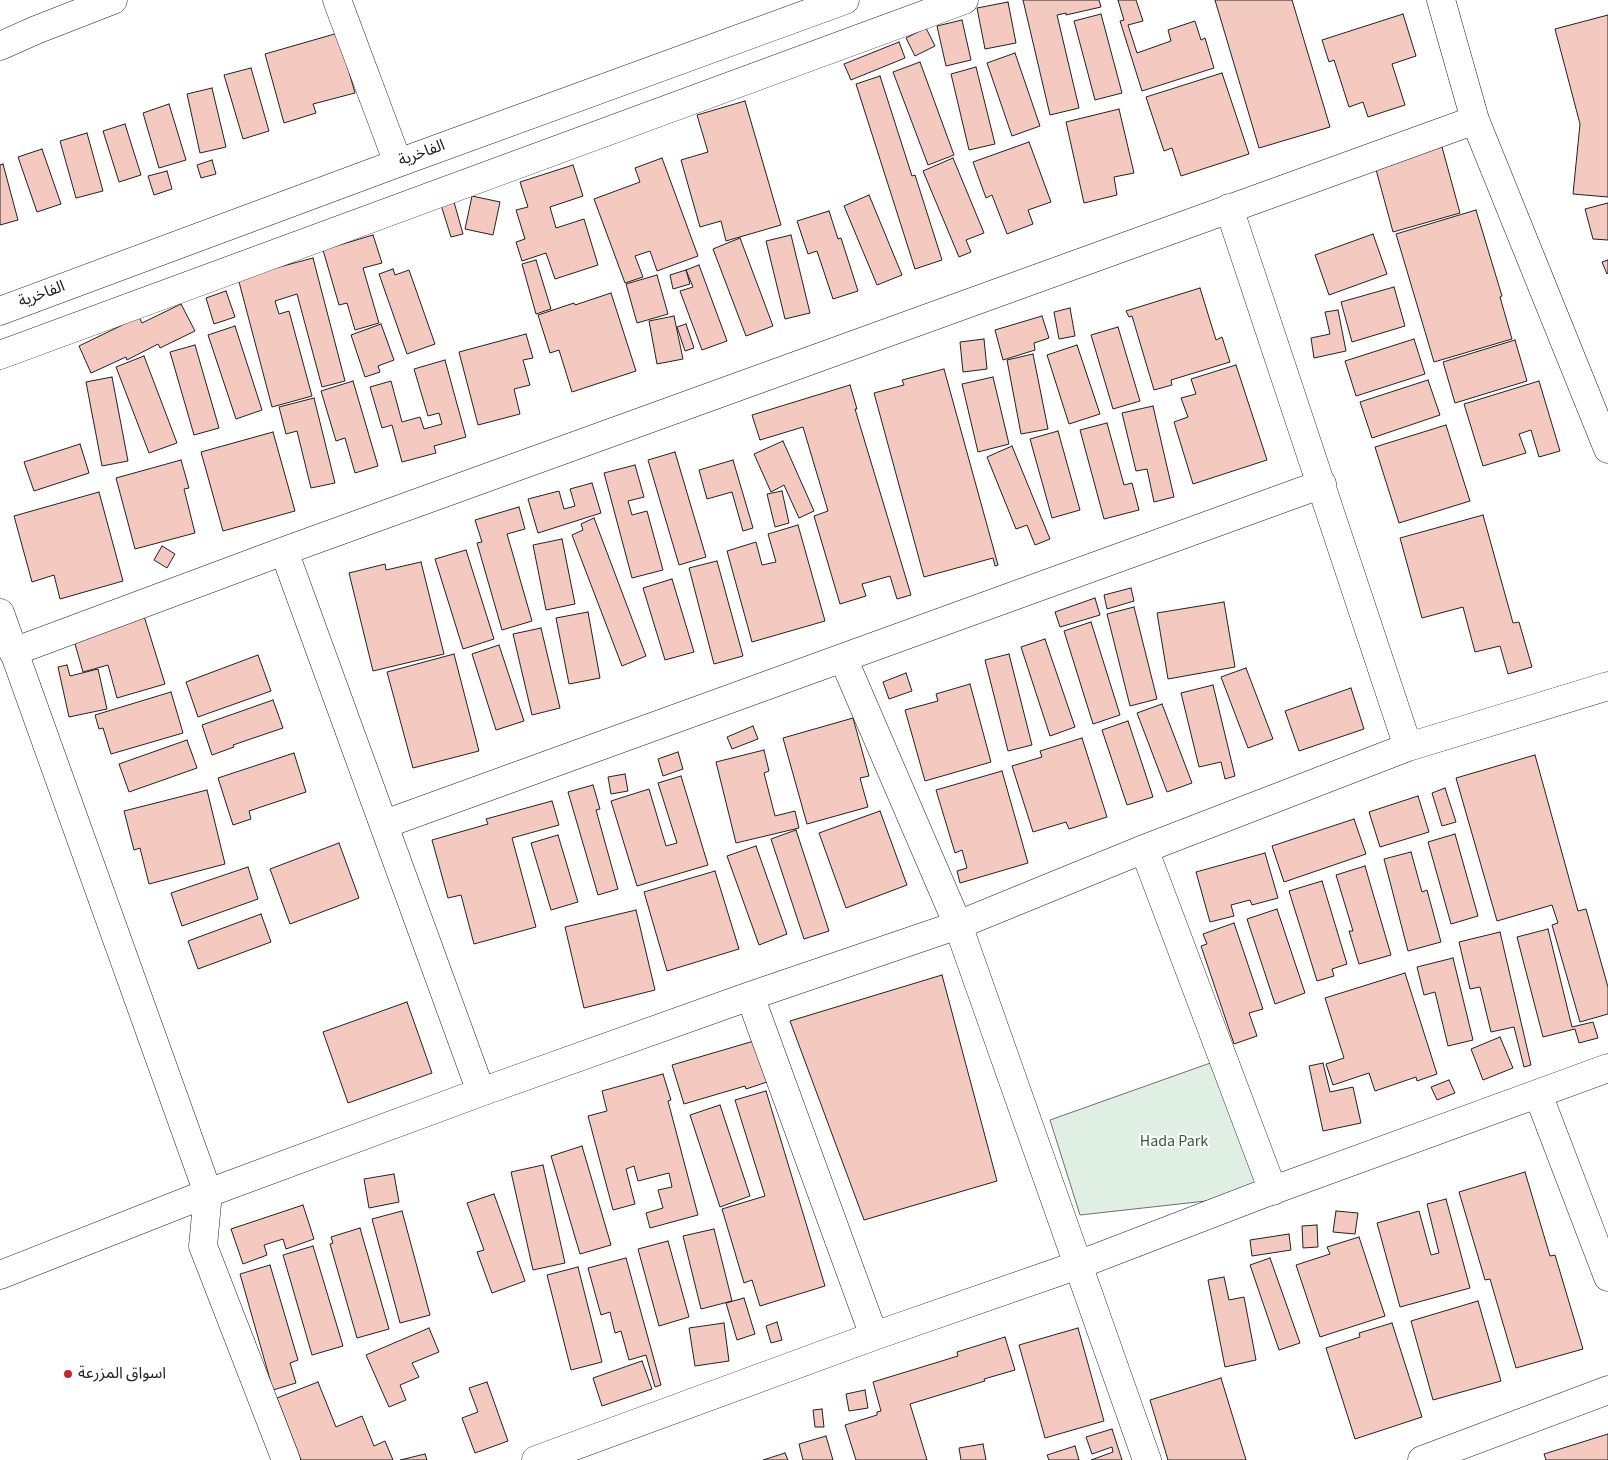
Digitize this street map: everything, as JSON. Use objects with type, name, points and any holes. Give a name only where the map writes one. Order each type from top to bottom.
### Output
[{"type":"street","points":[[0,46],[36,30],[80,6],[113,0]]},
{"type":"street","points":[[337,0],[398,163]]},
{"type":"street","name":"الفاخرية","points":[[0,311],[845,0]]},
{"type":"street","points":[[0,355],[964,0]]},
{"type":"street","points":[[1441,0],[1475,120],[1608,449]]},
{"type":"street","points":[[13,652],[284,550],[1475,120]]},
{"type":"street","points":[[1229,208],[1408,747]]},
{"type":"street","points":[[385,824],[1322,484]]},
{"type":"street","points":[[284,550],[481,1092]]},
{"type":"street","points":[[0,613],[208,1193],[203,1246],[286,1460]]},
{"type":"street","points":[[843,658],[958,925],[1147,1460]]},
{"type":"street","points":[[0,1275],[208,1193],[481,1092],[750,996],[958,925],[1144,849],[1408,747],[1608,686]]},
{"type":"street","points":[[1144,849],[1273,1190]]},
{"type":"street","points":[[750,996],[874,1336]]},
{"type":"street","points":[[536,1460],[595,1450],[874,1336],[1078,1265],[1273,1190],[1608,1068]]},
{"type":"street","points":[[1538,1094],[1608,1277]]},
{"type":"street","points":[[1422,1460],[1608,1390]]},
{"type":"green space","name":"Hada Park","points":[[1216,1061],[1260,1195],[1080,1215],[1050,1120]]},
{"type":"building","points":[[1023,0],[1099,0],[1101,7],[1066,15],[1066,13],[1057,15],[1079,108],[1050,115]]},
{"type":"building","points":[[1118,0],[1136,0],[1143,21],[1128,25],[1137,53],[1171,41],[1168,30],[1195,21],[1201,40],[1205,38],[1214,68],[1142,91],[1120,21],[1124,20]]},
{"type":"building","points":[[1215,0],[1292,0],[1330,127],[1259,148]]},
{"type":"building","points":[[1008,2],[1016,43],[985,49],[977,8]]},
{"type":"building","points":[[1101,14],[1122,93],[1095,100],[1074,21]]},
{"type":"building","points":[[1403,14],[1416,56],[1392,64],[1405,105],[1368,117],[1363,102],[1349,107],[1334,60],[1329,62],[1322,40]]},
{"type":"building","points":[[1608,15],[1608,197],[1573,194],[1580,124],[1555,29]]},
{"type":"building","points":[[962,20],[971,60],[946,66],[937,26]]},
{"type":"building","points":[[926,28],[935,46],[915,56],[906,38]]},
{"type":"building","points":[[338,33],[355,93],[313,104],[316,113],[284,123],[265,54]]},
{"type":"building","points":[[899,42],[905,58],[851,80],[844,64]]},
{"type":"building","points":[[1015,53],[1040,126],[1012,136],[987,63]]},
{"type":"building","points":[[920,62],[954,155],[928,165],[893,72]]},
{"type":"building","points":[[976,67],[995,144],[969,150],[951,74]]},
{"type":"building","points":[[251,68],[269,131],[243,139],[224,75]]},
{"type":"building","points":[[1222,73],[1249,154],[1181,176],[1172,148],[1164,151],[1146,97]]},
{"type":"building","points":[[880,76],[912,176],[915,175],[942,260],[915,269],[856,84]]},
{"type":"building","points":[[212,88],[226,147],[200,153],[187,94]]},
{"type":"building","points":[[745,101],[781,225],[726,241],[721,221],[700,227],[681,160],[708,152],[697,115]]},
{"type":"building","points":[[169,104],[186,160],[159,168],[143,113]]},
{"type":"building","points":[[1119,109],[1134,173],[1114,177],[1117,195],[1084,203],[1066,122]]},
{"type":"building","points":[[125,124],[141,175],[119,182],[103,131]]},
{"type":"building","points":[[87,133],[103,191],[76,198],[60,141]]},
{"type":"building","points":[[1029,142],[1051,202],[1028,210],[1033,224],[1007,234],[992,195],[986,198],[973,162]]},
{"type":"building","points":[[1442,147],[1460,213],[1393,232],[1375,166]]},
{"type":"building","points":[[42,149],[61,204],[37,212],[18,157]]},
{"type":"building","points":[[662,158],[698,256],[657,271],[650,251],[635,256],[643,277],[625,283],[594,199],[640,182],[635,168]]},
{"type":"building","points":[[953,158],[984,233],[966,240],[971,252],[959,257],[923,171]]},
{"type":"building","points":[[212,160],[216,174],[201,178],[197,165]]},
{"type":"building","points":[[3,164],[18,220],[0,225],[0,165]]},
{"type":"building","points":[[573,165],[583,196],[550,207],[556,228],[584,219],[598,265],[555,279],[546,253],[522,261],[516,242],[525,239],[516,210],[528,207],[520,182]]},
{"type":"building","points":[[167,171],[172,189],[154,195],[148,176]]},
{"type":"building","points":[[869,195],[902,275],[877,285],[844,206]]},
{"type":"building","points":[[472,196],[500,202],[493,235],[465,229]]},
{"type":"building","points":[[454,202],[463,234],[451,237],[441,205]]},
{"type":"building","points":[[1608,203],[1608,240],[1593,239],[1585,209]]},
{"type":"building","points":[[1476,210],[1502,296],[1500,297],[1512,339],[1434,362],[1396,234]]},
{"type":"building","points":[[829,211],[838,239],[841,238],[858,291],[833,299],[817,251],[808,254],[797,221]]},
{"type":"building","points":[[1373,234],[1387,274],[1329,295],[1315,255]]},
{"type":"building","points":[[373,235],[382,263],[363,268],[379,323],[355,330],[347,303],[339,305],[323,250]]},
{"type":"building","points":[[791,235],[810,313],[785,319],[766,241]]},
{"type":"building","points":[[740,238],[773,326],[746,336],[713,249]]},
{"type":"building","points":[[313,258],[345,381],[322,387],[297,294],[275,301],[279,314],[289,311],[312,396],[272,407],[238,278]]},
{"type":"building","points":[[536,260],[551,309],[536,314],[522,264]]},
{"type":"building","points":[[1608,260],[1608,273],[1607,274],[1602,262]]},
{"type":"building","points":[[699,265],[727,341],[702,350],[680,291],[693,287],[686,270]]},
{"type":"building","points":[[393,269],[395,275],[409,270],[435,344],[407,354],[379,274]]},
{"type":"building","points":[[686,270],[690,284],[673,289],[670,275]]},
{"type":"building","points":[[657,275],[668,314],[637,323],[626,284]]},
{"type":"building","points":[[1394,287],[1405,326],[1352,342],[1341,302]]},
{"type":"building","points":[[1200,288],[1216,340],[1222,337],[1230,362],[1171,380],[1172,385],[1154,390],[1132,316],[1129,317],[1126,311]]},
{"type":"building","points":[[226,291],[235,317],[214,324],[206,298]]},
{"type":"building","points":[[611,293],[636,371],[572,392],[559,350],[550,353],[538,315]]},
{"type":"building","points":[[181,304],[195,331],[160,348],[158,344],[127,360],[126,357],[91,373],[79,346],[139,317],[142,323]]},
{"type":"building","points":[[1070,308],[1075,336],[1059,339],[1054,312]]},
{"type":"building","points":[[1338,310],[1346,351],[1314,358],[1311,338],[1330,334],[1325,312]]},
{"type":"building","points":[[674,316],[683,359],[657,364],[649,321]]},
{"type":"building","points":[[1042,316],[1049,338],[1034,343],[1035,350],[1003,360],[995,330]]},
{"type":"building","points":[[381,324],[394,360],[378,366],[380,372],[365,377],[351,335]]},
{"type":"building","points":[[686,324],[694,348],[685,351],[677,327]]},
{"type":"building","points":[[235,326],[262,410],[236,419],[208,335]]},
{"type":"building","points":[[1118,327],[1140,401],[1113,409],[1091,335]]},
{"type":"building","points":[[526,334],[533,358],[523,360],[530,385],[514,389],[520,414],[478,425],[459,352]]},
{"type":"building","points":[[984,339],[987,369],[963,372],[960,342]]},
{"type":"building","points":[[1414,339],[1425,374],[1356,396],[1345,361]]},
{"type":"building","points":[[1515,340],[1527,381],[1455,403],[1443,362]]},
{"type":"building","points":[[195,345],[219,428],[194,435],[170,352]]},
{"type":"building","points":[[1077,345],[1100,414],[1069,424],[1047,355]]},
{"type":"building","points":[[1033,354],[1048,429],[1021,434],[1007,360]]},
{"type":"building","points":[[144,356],[177,443],[149,453],[116,367]]},
{"type":"building","points":[[445,360],[466,437],[434,446],[436,453],[402,462],[392,425],[382,428],[370,387],[391,381],[402,422],[420,417],[424,429],[442,424],[439,413],[428,416],[414,369]]},
{"type":"building","points":[[1236,365],[1267,460],[1193,484],[1174,422],[1188,417],[1181,398],[1196,394],[1191,379]]},
{"type":"building","points":[[944,369],[998,565],[995,566],[993,558],[924,577],[874,393],[904,385],[902,380]]},
{"type":"building","points":[[112,377],[128,461],[102,466],[86,382]]},
{"type":"building","points":[[993,377],[1009,444],[978,452],[962,384]]},
{"type":"building","points":[[1428,380],[1440,415],[1372,438],[1360,402]]},
{"type":"building","points":[[353,381],[378,466],[355,473],[345,438],[336,441],[321,391]]},
{"type":"building","points":[[1539,381],[1560,451],[1539,457],[1531,430],[1519,434],[1526,453],[1483,466],[1464,404]]},
{"type":"building","points":[[850,385],[857,409],[855,409],[911,595],[897,599],[890,576],[862,584],[866,596],[840,604],[814,516],[828,511],[803,427],[760,440],[752,415]]},
{"type":"building","points":[[314,398],[335,483],[311,488],[297,431],[286,434],[279,407]]},
{"type":"building","points":[[1153,406],[1174,497],[1154,502],[1147,469],[1136,471],[1122,413]]},
{"type":"building","points":[[1107,423],[1124,485],[1132,483],[1139,510],[1104,519],[1080,430]]},
{"type":"building","points":[[1446,425],[1470,501],[1399,523],[1375,447]]},
{"type":"building","points":[[1058,431],[1080,510],[1052,518],[1030,439]]},
{"type":"building","points":[[273,432],[295,511],[223,531],[201,452]]},
{"type":"building","points":[[783,441],[814,511],[799,518],[784,485],[771,492],[754,454]]},
{"type":"building","points":[[80,444],[89,473],[34,491],[24,462]]},
{"type":"building","points":[[1012,446],[1050,539],[1035,545],[1027,525],[1016,529],[987,457]]},
{"type":"building","points":[[675,452],[706,557],[679,565],[648,460]]},
{"type":"building","points":[[181,460],[189,488],[184,489],[195,533],[135,549],[116,478]]},
{"type":"building","points":[[733,460],[753,528],[743,531],[732,492],[707,499],[699,470]]},
{"type":"building","points":[[635,465],[644,497],[628,501],[632,515],[647,511],[663,570],[632,578],[604,473]]},
{"type":"building","points":[[592,483],[601,513],[538,533],[528,499],[559,491],[564,509],[575,506],[570,489]]},
{"type":"building","points":[[782,491],[789,523],[775,527],[767,494]]},
{"type":"building","points":[[99,492],[123,581],[60,599],[54,575],[32,582],[14,516]]},
{"type":"building","points":[[519,507],[525,529],[507,534],[532,621],[502,630],[477,543],[482,542],[475,520]]},
{"type":"building","points":[[1483,515],[1513,623],[1519,622],[1532,667],[1508,674],[1500,646],[1475,652],[1463,607],[1422,618],[1400,538]]},
{"type":"building","points":[[594,518],[646,656],[622,666],[572,535],[583,530],[581,524]]},
{"type":"building","points":[[798,525],[825,621],[752,642],[727,551],[756,542],[762,565],[776,562],[768,534]]},
{"type":"building","points":[[562,539],[575,604],[546,610],[533,545]]},
{"type":"building","points":[[162,546],[175,554],[167,568],[154,560]]},
{"type":"building","points":[[466,550],[494,639],[463,649],[435,559]]},
{"type":"building","points":[[717,561],[743,656],[714,664],[689,568]]},
{"type":"building","points":[[421,562],[444,654],[373,671],[349,573],[385,564],[386,570]]},
{"type":"building","points":[[672,579],[694,652],[665,660],[643,588]]},
{"type":"building","points":[[1131,588],[1134,601],[1107,609],[1104,595]]},
{"type":"building","points":[[1095,598],[1100,615],[1060,627],[1055,612]]},
{"type":"building","points":[[1224,602],[1235,667],[1168,679],[1157,613]]},
{"type":"building","points":[[1134,607],[1157,699],[1130,706],[1107,614]]},
{"type":"building","points":[[588,612],[600,678],[569,684],[556,618]]},
{"type":"building","points":[[144,616],[165,684],[117,698],[108,665],[83,672],[73,637]]},
{"type":"building","points":[[1091,622],[1120,715],[1093,724],[1064,631]]},
{"type":"building","points":[[541,628],[560,708],[532,715],[513,634]]},
{"type":"building","points":[[1045,639],[1075,727],[1050,736],[1021,647]]},
{"type":"building","points":[[499,645],[524,721],[496,730],[472,654]]},
{"type":"building","points":[[454,654],[479,751],[413,768],[387,672]]},
{"type":"building","points":[[1009,654],[1032,745],[1008,751],[985,660]]},
{"type":"building","points":[[258,655],[271,691],[198,717],[186,682]]},
{"type":"building","points":[[67,665],[70,676],[98,669],[107,709],[69,717],[58,667]]},
{"type":"building","points":[[1246,668],[1273,739],[1248,748],[1221,677]]},
{"type":"building","points":[[906,673],[912,691],[889,699],[883,682]]},
{"type":"building","points":[[970,684],[991,762],[925,781],[905,710],[938,701],[936,694]]},
{"type":"building","points":[[1213,685],[1235,776],[1225,779],[1221,762],[1199,767],[1181,693]]},
{"type":"building","points":[[1351,688],[1364,729],[1299,751],[1285,711]]},
{"type":"building","points":[[171,692],[183,733],[111,754],[103,728],[99,729],[95,715]]},
{"type":"building","points":[[273,700],[283,728],[233,745],[234,747],[212,755],[202,725]]},
{"type":"building","points":[[1162,704],[1192,783],[1167,792],[1137,713]]},
{"type":"building","points":[[853,718],[869,776],[860,778],[868,807],[807,824],[783,738]]},
{"type":"building","points":[[1128,721],[1153,797],[1127,805],[1102,730]]},
{"type":"building","points":[[753,726],[758,739],[732,749],[727,737]]},
{"type":"building","points":[[1082,738],[1107,817],[1069,829],[1066,822],[1033,832],[1012,766],[1042,757],[1040,751]]},
{"type":"building","points":[[187,740],[197,768],[129,792],[119,764]]},
{"type":"building","points":[[764,750],[769,771],[764,773],[775,816],[795,811],[799,828],[736,843],[716,762]]},
{"type":"building","points":[[678,752],[683,769],[663,776],[658,759]]},
{"type":"building","points":[[294,753],[306,792],[249,811],[251,819],[233,825],[218,778]]},
{"type":"building","points":[[1535,755],[1578,911],[1586,909],[1608,987],[1608,1014],[1580,1022],[1552,925],[1558,923],[1552,905],[1497,921],[1456,778]]},
{"type":"building","points":[[1002,771],[1028,863],[960,883],[957,871],[967,868],[962,850],[955,853],[936,790]]},
{"type":"building","points":[[625,774],[628,791],[611,794],[608,777]]},
{"type":"building","points":[[681,776],[708,865],[637,886],[611,801],[649,789],[666,846],[677,843],[658,783]]},
{"type":"building","points":[[593,785],[600,809],[596,810],[618,889],[598,895],[568,792]]},
{"type":"building","points":[[1445,788],[1456,822],[1442,826],[1432,793]]},
{"type":"building","points":[[207,790],[225,864],[149,884],[140,848],[134,850],[124,811]]},
{"type":"building","points":[[1418,796],[1429,832],[1380,847],[1369,812]]},
{"type":"building","points":[[552,801],[559,825],[512,838],[536,927],[474,944],[461,895],[448,898],[432,840],[488,824],[486,819]]},
{"type":"building","points":[[880,811],[907,885],[846,908],[819,833]]},
{"type":"building","points":[[1354,819],[1366,854],[1284,882],[1272,846]]},
{"type":"building","points":[[796,830],[829,931],[804,939],[771,839]]},
{"type":"building","points":[[1455,834],[1478,916],[1451,924],[1428,842]]},
{"type":"building","points":[[558,835],[578,902],[551,910],[531,843]]},
{"type":"building","points":[[339,843],[359,898],[290,924],[270,869]]},
{"type":"building","points":[[756,846],[787,934],[759,945],[727,856]]},
{"type":"building","points":[[1411,852],[1422,892],[1427,890],[1441,942],[1408,951],[1384,859]]},
{"type":"building","points":[[1265,853],[1278,898],[1252,905],[1250,900],[1231,905],[1234,916],[1210,922],[1196,872]]},
{"type":"building","points":[[1365,866],[1391,955],[1359,964],[1349,931],[1353,931],[1336,875]]},
{"type":"building","points":[[248,867],[258,899],[182,926],[171,893]]},
{"type":"building","points":[[715,871],[739,949],[667,971],[644,892]]},
{"type":"building","points":[[1322,881],[1347,964],[1332,969],[1334,976],[1317,981],[1289,891]]},
{"type":"building","points":[[1277,909],[1305,993],[1275,1004],[1247,919]]},
{"type":"building","points":[[636,910],[655,990],[584,1008],[565,927]]},
{"type":"building","points":[[261,914],[271,942],[198,969],[188,941]]},
{"type":"building","points":[[1234,923],[1263,1009],[1249,1013],[1257,1036],[1234,1044],[1201,946],[1207,944],[1203,934]]},
{"type":"building","points":[[1548,929],[1572,1027],[1593,1022],[1598,1038],[1579,1043],[1575,1029],[1543,1037],[1517,937]]},
{"type":"building","points":[[1500,932],[1531,1065],[1524,1067],[1514,1027],[1491,1032],[1480,987],[1470,989],[1459,942]]},
{"type":"building","points":[[1453,958],[1473,1040],[1448,1046],[1435,992],[1424,995],[1417,967]]},
{"type":"building","points":[[1405,973],[1437,1074],[1417,1081],[1416,1077],[1375,1091],[1369,1073],[1333,1085],[1326,1064],[1344,1058],[1325,998]]},
{"type":"building","points":[[942,975],[997,1181],[864,1220],[790,1021]]},
{"type":"building","points":[[407,1002],[432,1073],[348,1103],[323,1032]]},
{"type":"building","points":[[1500,1037],[1513,1068],[1483,1080],[1471,1049]]},
{"type":"building","points":[[754,1041],[767,1082],[746,1089],[745,1086],[684,1104],[672,1065]]},
{"type":"building","points":[[1323,1063],[1330,1092],[1353,1087],[1361,1123],[1323,1131],[1309,1066]]},
{"type":"building","points":[[663,1074],[671,1100],[668,1101],[698,1215],[650,1228],[646,1213],[663,1208],[658,1190],[672,1187],[669,1173],[638,1181],[634,1166],[626,1169],[635,1204],[613,1210],[588,1116],[607,1111],[602,1091]]},
{"type":"building","points":[[1449,1080],[1455,1093],[1437,1100],[1431,1087]]},
{"type":"building","points":[[766,1091],[825,1286],[760,1306],[752,1280],[744,1283],[722,1209],[765,1196],[735,1100]]},
{"type":"building","points":[[720,1105],[750,1196],[720,1207],[690,1115]]},
{"type":"building","points":[[582,1146],[611,1245],[580,1254],[551,1156]]},
{"type":"building","points":[[543,1165],[565,1263],[533,1270],[511,1172]]},
{"type":"building","points":[[1525,1172],[1550,1256],[1555,1255],[1583,1349],[1516,1368],[1490,1279],[1485,1280],[1459,1192]]},
{"type":"building","points":[[394,1174],[399,1202],[369,1208],[364,1179]]},
{"type":"building","points":[[494,1194],[525,1281],[492,1293],[477,1252],[484,1250],[467,1203]]},
{"type":"building","points":[[1446,1199],[1470,1288],[1400,1307],[1377,1223],[1419,1211],[1431,1255],[1439,1253],[1427,1204]]},
{"type":"building","points":[[303,1205],[314,1239],[286,1249],[283,1239],[264,1245],[267,1255],[243,1264],[231,1229]]},
{"type":"building","points":[[402,1211],[430,1315],[400,1323],[372,1219]]},
{"type":"building","points":[[1336,1211],[1358,1213],[1355,1234],[1333,1232]]},
{"type":"building","points":[[1317,1225],[1318,1247],[1303,1248],[1302,1226]]},
{"type":"building","points":[[360,1228],[389,1329],[357,1338],[330,1244],[333,1243],[331,1237]]},
{"type":"building","points":[[714,1229],[732,1301],[701,1309],[683,1236]]},
{"type":"building","points":[[1289,1234],[1291,1250],[1252,1256],[1250,1240]]},
{"type":"building","points":[[1359,1237],[1385,1316],[1320,1337],[1296,1265],[1330,1254],[1327,1247]]},
{"type":"building","points":[[668,1241],[689,1317],[659,1326],[638,1249]]},
{"type":"building","points":[[313,1246],[343,1346],[312,1355],[283,1255]]},
{"type":"building","points":[[626,1258],[661,1385],[655,1387],[646,1355],[629,1360],[621,1331],[615,1333],[610,1312],[601,1315],[588,1268]]},
{"type":"building","points":[[1270,1258],[1300,1343],[1279,1350],[1250,1265]]},
{"type":"building","points":[[270,1265],[298,1360],[290,1363],[296,1383],[273,1390],[240,1274]]},
{"type":"building","points":[[578,1267],[602,1362],[571,1370],[547,1275]]},
{"type":"building","points":[[1224,1277],[1229,1300],[1244,1297],[1256,1360],[1225,1367],[1208,1280]]},
{"type":"building","points":[[744,1298],[755,1334],[737,1340],[726,1303]]},
{"type":"building","points":[[1478,1301],[1501,1381],[1433,1400],[1411,1321]]},
{"type":"building","points":[[777,1322],[782,1340],[771,1343],[766,1326]]},
{"type":"building","points":[[724,1323],[729,1361],[695,1366],[689,1328]]},
{"type":"building","points":[[1392,1323],[1422,1417],[1355,1439],[1326,1348],[1360,1337],[1359,1333]]},
{"type":"building","points":[[429,1328],[439,1352],[412,1363],[419,1377],[400,1385],[406,1400],[389,1407],[366,1355]]},
{"type":"building","points":[[1078,1328],[1104,1421],[1045,1438],[1019,1345]]},
{"type":"building","points":[[1005,1337],[1015,1370],[910,1404],[927,1460],[856,1460],[845,1425],[877,1415],[877,1412],[881,1411],[873,1382],[958,1356],[957,1352]]},
{"type":"building","points":[[642,1361],[652,1389],[602,1406],[593,1378]]},
{"type":"building","points":[[1221,1378],[1246,1460],[1168,1460],[1150,1400]]},
{"type":"building","points":[[318,1382],[336,1427],[362,1416],[374,1446],[385,1441],[393,1460],[301,1460],[277,1398]]},
{"type":"building","points":[[487,1382],[508,1441],[475,1453],[462,1418],[478,1412],[469,1388]]},
{"type":"building","points":[[865,1390],[868,1408],[849,1411],[846,1394]]},
{"type":"building","points":[[822,1409],[824,1427],[815,1427],[813,1410]]},
{"type":"building","points":[[1112,1429],[1122,1460],[1091,1460],[1113,1452],[1112,1447],[1092,1454],[1086,1437]]},
{"type":"building","points":[[1608,1434],[1608,1460],[1546,1460],[1544,1454]]},
{"type":"building","points":[[826,1436],[833,1460],[803,1460],[799,1444]]},
{"type":"building","points":[[983,1444],[986,1460],[961,1460],[959,1448]]},
{"type":"building","points":[[1075,1446],[1079,1460],[1049,1460],[1047,1455]]},
{"type":"building","points":[[785,1453],[788,1460],[763,1460]]},
{"type":"building","points":[[425,1454],[427,1460],[400,1460]]},
{"type":"place","name":"اسواق المزرعة","points":[[68,1374]]}]
